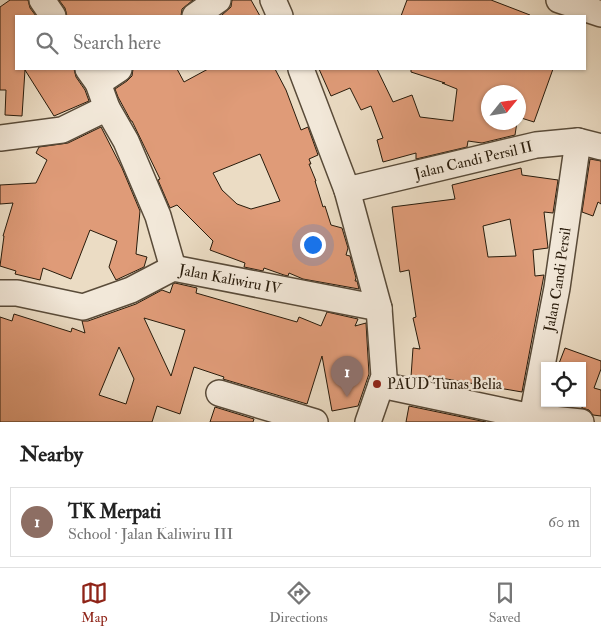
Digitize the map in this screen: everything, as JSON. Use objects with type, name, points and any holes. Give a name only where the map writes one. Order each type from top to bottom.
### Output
[{"type":"street","points":[[42,0],[52,15]]},
{"type":"street","points":[[196,15],[218,0]]},
{"type":"street","points":[[273,0],[280,15]]},
{"type":"street","points":[[559,0],[588,8]]},
{"type":"street","points":[[115,70],[93,76],[106,108],[126,141],[158,216],[173,268]]},
{"type":"street","points":[[301,70],[347,190],[379,308],[384,369],[381,385],[368,422]]},
{"type":"street","points":[[0,138],[62,130],[106,108]]},
{"type":"street","name":"Jalan Candi Persil II","points":[[347,190],[536,145],[590,144]]},
{"type":"street","name":"Jalan Candi Persil","points":[[531,419],[557,288],[590,144]]},
{"type":"street","name":"Jalan Kaliwiru IV","points":[[0,293],[17,293],[83,307],[132,290],[173,268],[379,308]]},
{"type":"street","points":[[381,385],[531,419],[581,422]]},
{"type":"street","points":[[219,393],[315,422]]},
{"type":"building","points":[[10,0],[28,0],[30,8],[35,15],[15,15],[15,70],[25,70],[22,116],[5,115],[6,90],[0,90],[0,7]]},
{"type":"building","points":[[59,0],[193,0],[182,9],[181,15],[67,15],[65,8]]},
{"type":"building","points":[[232,0],[251,0],[259,15],[222,15],[231,7]]},
{"type":"building","points":[[407,0],[491,0],[530,15],[401,15]]},
{"type":"building","points":[[25,70],[74,70],[89,101],[54,116]]},
{"type":"building","points":[[133,70],[178,70],[184,82],[206,70],[276,70],[286,90],[301,130],[308,127],[318,155],[309,159],[311,164],[309,164],[331,225],[342,228],[348,248],[346,255],[350,256],[356,278],[355,281],[357,281],[359,289],[303,279],[289,273],[288,276],[264,268],[263,271],[244,267],[245,263],[210,250],[213,241],[177,205],[170,208],[158,180],[160,179],[115,89],[132,76]],"holes":[[[260,154],[280,201],[251,209],[237,204],[222,190],[213,173]]]},
{"type":"building","points":[[319,70],[377,70],[393,102],[412,95],[420,117],[453,121],[457,89],[411,72],[411,70],[553,70],[534,122],[526,120],[526,85],[481,85],[481,130],[516,130],[515,135],[482,143],[468,141],[467,147],[416,159],[416,153],[383,162],[377,140],[383,138],[371,106],[361,110],[350,88],[331,96]]},
{"type":"building","points":[[101,127],[122,168],[140,211],[136,254],[147,257],[144,267],[116,280],[109,267],[117,241],[90,230],[71,279],[43,268],[40,280],[15,274],[16,271],[0,266],[3,236],[13,203],[0,204],[0,185],[36,183],[47,160],[36,153],[39,147],[68,143]]},
{"type":"building","points":[[590,159],[601,161],[601,204],[598,202],[593,216],[582,212]]},
{"type":"building","points":[[521,168],[522,175],[558,180],[553,213],[544,212],[548,248],[533,250],[535,276],[544,275],[522,392],[429,376],[428,380],[411,377],[413,348],[420,349],[413,318],[416,317],[409,270],[400,272],[392,207],[455,199],[452,185]],"holes":[[[510,219],[516,256],[488,257],[483,226]]]},
{"type":"building","points":[[173,284],[197,288],[196,293],[297,322],[299,317],[321,326],[327,312],[358,319],[355,326],[366,323],[369,374],[358,406],[332,411],[322,356],[307,404],[223,379],[224,377],[194,367],[180,414],[157,406],[152,422],[0,422],[0,317],[12,321],[14,314],[71,332],[72,328],[85,333],[82,321],[88,321],[136,304],[162,290],[170,293]],"holes":[[[144,318],[185,330],[171,376]],[[119,347],[134,379],[126,404],[99,395]]]},
{"type":"building","points":[[565,348],[601,361],[601,369],[594,388],[601,390],[601,416],[593,415],[589,410],[582,408],[586,407],[586,362],[560,362]]},
{"type":"building","points":[[409,406],[486,422],[406,422]]},
{"type":"building","points":[[215,407],[254,419],[253,422],[210,422]]},
{"type":"place","name":"PAUD Tunas Belia","points":[[377,384]]},
{"type":"place","name":"TK Merpati","points":[[347,397]]}]
